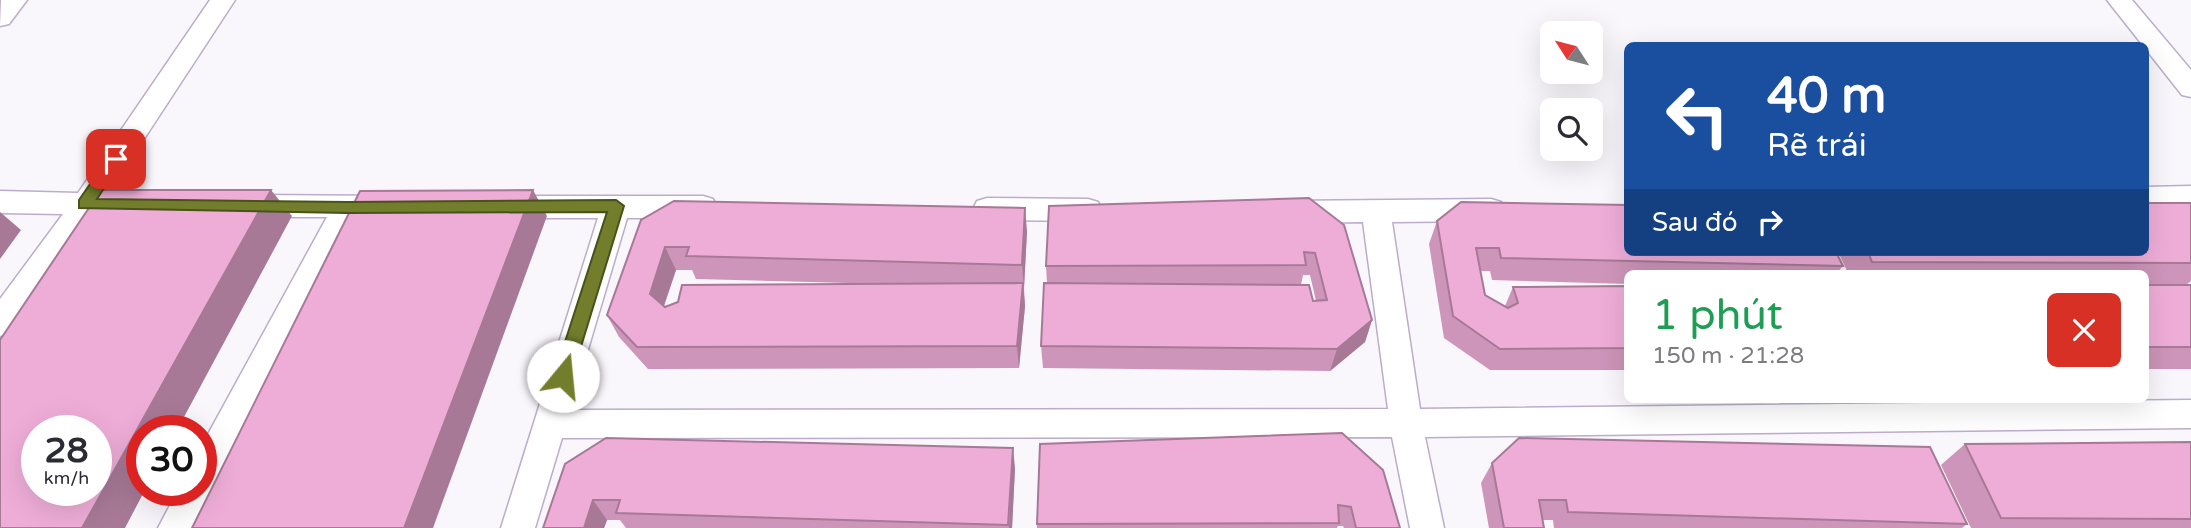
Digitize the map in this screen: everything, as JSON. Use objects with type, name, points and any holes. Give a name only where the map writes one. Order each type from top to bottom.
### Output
[{"type":"street","points":[[0,18],[15,0]]},
{"type":"street","points":[[0,323],[85,204],[223,0]]},
{"type":"street","points":[[2119,0],[2191,88]]},
{"type":"street","points":[[2149,198],[2191,197]]},
{"type":"street","points":[[0,202],[154,205]]},
{"type":"street","points":[[223,206],[414,207]]},
{"type":"street","points":[[518,528],[616,206]]},
{"type":"street","points":[[468,207],[727,207]]},
{"type":"street","points":[[217,450],[347,208]]},
{"type":"street","points":[[961,209],[1113,210]]},
{"type":"street","points":[[1265,211],[1521,210]]},
{"type":"street","points":[[1376,212],[1406,423],[1427,528]]},
{"type":"street","points":[[548,424],[1406,423],[2191,414]]},
{"type":"street","points":[[175,528],[187,506]]},
{"type":"building","points":[[101,190],[271,190],[145,415],[126,415],[126,449],[112,474],[112,415],[21,415],[21,506],[94,506],[82,528],[0,528],[0,340]]},
{"type":"building","points":[[533,190],[404,528],[192,528],[203,506],[217,506],[217,478],[360,191]]},
{"type":"building","points":[[1309,198],[1344,225],[1372,320],[1337,349],[1041,346],[1044,283],[1309,285],[1313,301],[1327,300],[1315,253],[1304,252],[1306,265],[1046,266],[1049,206]]},
{"type":"building","points":[[674,201],[1025,208],[1022,265],[686,256],[689,247],[665,247],[650,294],[665,307],[678,302],[682,285],[1023,283],[1017,346],[637,347],[607,315],[641,220]]},
{"type":"building","points":[[1461,202],[1624,205],[1624,256],[1838,256],[1843,266],[1501,258],[1499,248],[1476,248],[1485,295],[1508,308],[1518,303],[1513,287],[1624,286],[1624,348],[1500,349],[1453,316],[1437,221]]},
{"type":"building","points":[[2149,203],[2191,203],[2191,263],[1872,262],[1870,256],[2149,256]]},
{"type":"building","points":[[2149,285],[2191,285],[2191,347],[2149,347]]},
{"type":"building","points":[[1342,433],[1383,470],[1400,528],[1356,528],[1351,507],[1338,505],[1339,523],[1037,524],[1040,444]]},
{"type":"building","points":[[606,438],[1013,448],[1008,525],[616,513],[620,500],[593,500],[584,528],[543,528],[565,464]]},
{"type":"building","points":[[1519,438],[1930,447],[1967,524],[1568,512],[1566,500],[1539,500],[1544,528],[1504,528],[1492,463]]},
{"type":"building","points":[[2191,442],[2191,519],[2001,518],[1965,444]]},
{"type":"route","points":[[116,159],[85,204],[347,208],[616,206],[563,376]]}]
